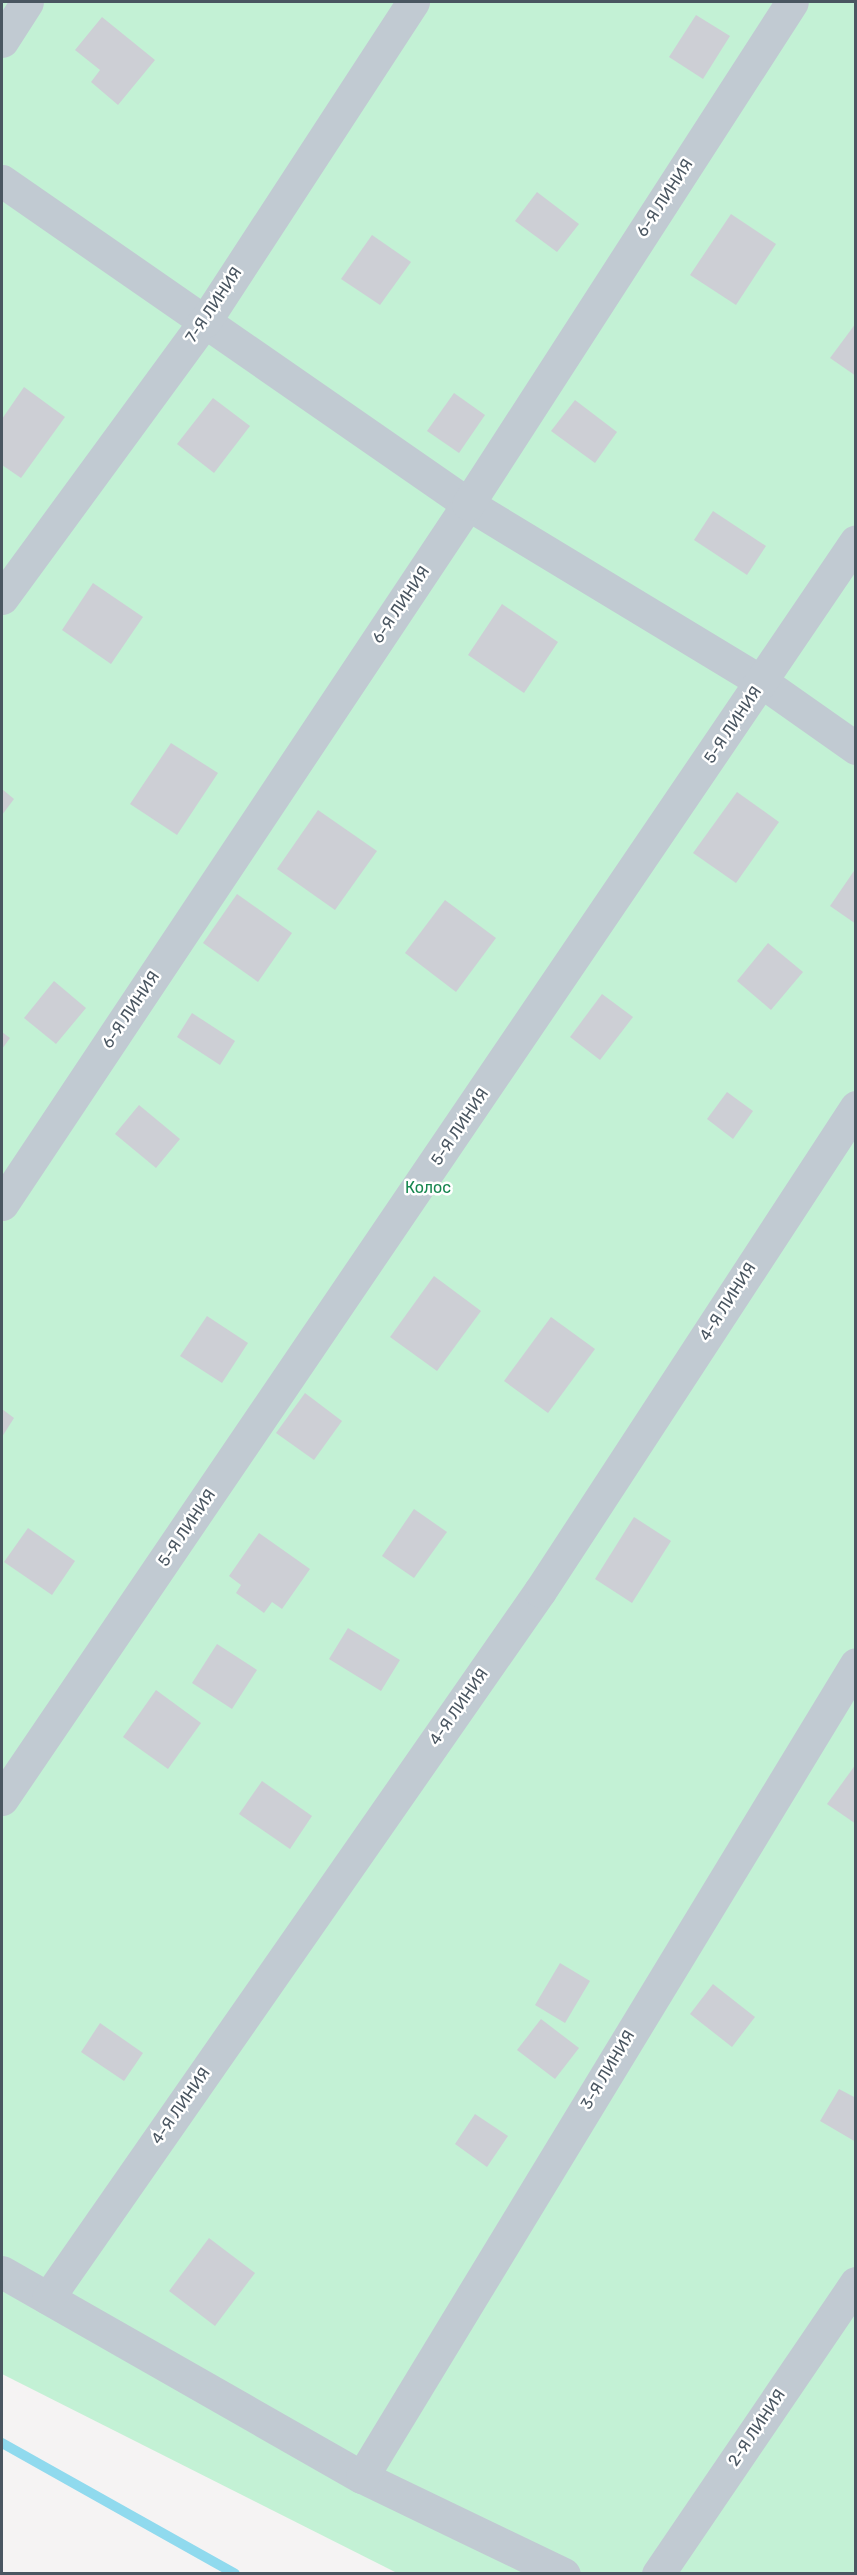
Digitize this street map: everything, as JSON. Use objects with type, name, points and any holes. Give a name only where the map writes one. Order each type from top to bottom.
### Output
[{"type":"street","points":[[2,41],[27,2]]},
{"type":"street","name":"7-Я ЛИНИЯ","points":[[2,598],[205,321],[413,2]]},
{"type":"street","name":"6-Я ЛИНИЯ","points":[[2,1204],[468,504],[792,2]]},
{"type":"street","points":[[2,181],[468,504],[762,682],[855,748]]},
{"type":"street","name":"5-Я ЛИНИЯ","points":[[2,1799],[762,682],[855,541]]},
{"type":"street","name":"4-Я ЛИНИЯ","points":[[48,2298],[540,1591],[855,1107]]},
{"type":"street","name":"3-Я ЛИНИЯ","points":[[362,2477],[855,1664]]},
{"type":"street","points":[[2,2272],[362,2477],[564,2574]]},
{"type":"street","name":"2-Я ЛИНИЯ","points":[[658,2574],[855,2283]]},
{"type":"green space","name":"Колос","points":[[2,2],[855,2],[855,2573],[397,2573],[2,2374]]},
{"type":"building","points":[[696,15],[730,36],[703,79],[669,57]]},
{"type":"building","points":[[102,17],[155,60],[118,105],[91,82],[100,70],[75,50]]},
{"type":"building","points":[[537,192],[579,224],[557,252],[515,221]]},
{"type":"building","points":[[731,214],[776,244],[736,305],[690,275]]},
{"type":"building","points":[[372,235],[411,262],[380,305],[341,279]]},
{"type":"building","points":[[856,323],[856,376],[830,358]]},
{"type":"building","points":[[24,387],[65,417],[21,478],[2,465],[2,419]]},
{"type":"building","points":[[454,393],[485,415],[459,453],[427,431]]},
{"type":"building","points":[[213,398],[250,426],[214,473],[177,444]]},
{"type":"building","points":[[575,400],[617,432],[595,463],[551,431]]},
{"type":"building","points":[[713,511],[766,546],[747,575],[694,540]]},
{"type":"building","points":[[93,583],[143,617],[111,664],[62,630]]},
{"type":"building","points":[[502,604],[558,642],[524,693],[468,655]]},
{"type":"building","points":[[171,743],[218,773],[177,835],[130,804]]},
{"type":"building","points":[[2,789],[14,799],[2,815]]},
{"type":"building","points":[[737,792],[779,822],[736,883],[693,853]]},
{"type":"building","points":[[318,810],[377,851],[335,910],[277,869]]},
{"type":"building","points":[[856,868],[856,924],[830,906]]},
{"type":"building","points":[[237,894],[292,933],[258,982],[203,943]]},
{"type":"building","points":[[445,900],[496,938],[456,992],[405,953]]},
{"type":"building","points":[[768,943],[803,972],[771,1010],[737,981]]},
{"type":"building","points":[[54,981],[86,1008],[56,1044],[24,1018]]},
{"type":"building","points":[[602,994],[633,1017],[600,1060],[570,1037]]},
{"type":"building","points":[[192,1013],[235,1041],[220,1065],[177,1037]]},
{"type":"building","points":[[2,1032],[10,1038],[2,1049]]},
{"type":"building","points":[[727,1092],[753,1111],[733,1139],[707,1119]]},
{"type":"building","points":[[139,1105],[180,1139],[156,1168],[115,1134]]},
{"type":"building","points":[[434,1276],[481,1311],[437,1371],[390,1337]]},
{"type":"building","points":[[207,1316],[248,1343],[222,1383],[180,1356]]},
{"type":"building","points":[[551,1317],[595,1349],[548,1413],[504,1381]]},
{"type":"building","points":[[305,1393],[342,1421],[314,1460],[276,1433]]},
{"type":"building","points":[[2,1409],[14,1418],[2,1437]]},
{"type":"building","points":[[414,1509],[447,1532],[414,1578],[382,1556]]},
{"type":"building","points":[[634,1517],[671,1541],[632,1603],[595,1579]]},
{"type":"building","points":[[28,1528],[75,1561],[52,1595],[4,1562]]},
{"type":"building","points":[[259,1533],[310,1569],[282,1609],[272,1602],[264,1613],[236,1593],[241,1585],[229,1576]]},
{"type":"building","points":[[348,1628],[400,1660],[381,1691],[329,1659]]},
{"type":"building","points":[[217,1644],[257,1670],[232,1709],[192,1683]]},
{"type":"building","points":[[156,1690],[201,1723],[168,1769],[123,1737]]},
{"type":"building","points":[[856,1764],[856,1824],[827,1804]]},
{"type":"building","points":[[262,1781],[312,1816],[290,1849],[239,1814]]},
{"type":"building","points":[[560,1963],[590,1981],[565,2023],[535,2005]]},
{"type":"building","points":[[713,1984],[755,2017],[732,2047],[690,2014]]},
{"type":"building","points":[[541,2019],[579,2048],[555,2079],[517,2050]]},
{"type":"building","points":[[100,2023],[143,2053],[124,2081],[81,2052]]},
{"type":"building","points":[[839,2089],[856,2098],[856,2142],[820,2121]]},
{"type":"building","points":[[475,2114],[508,2136],[487,2167],[455,2144]]},
{"type":"building","points":[[209,2238],[255,2273],[215,2326],[169,2291]]},
{"type":"waterway","points":[[2,2443],[235,2574]]}]
